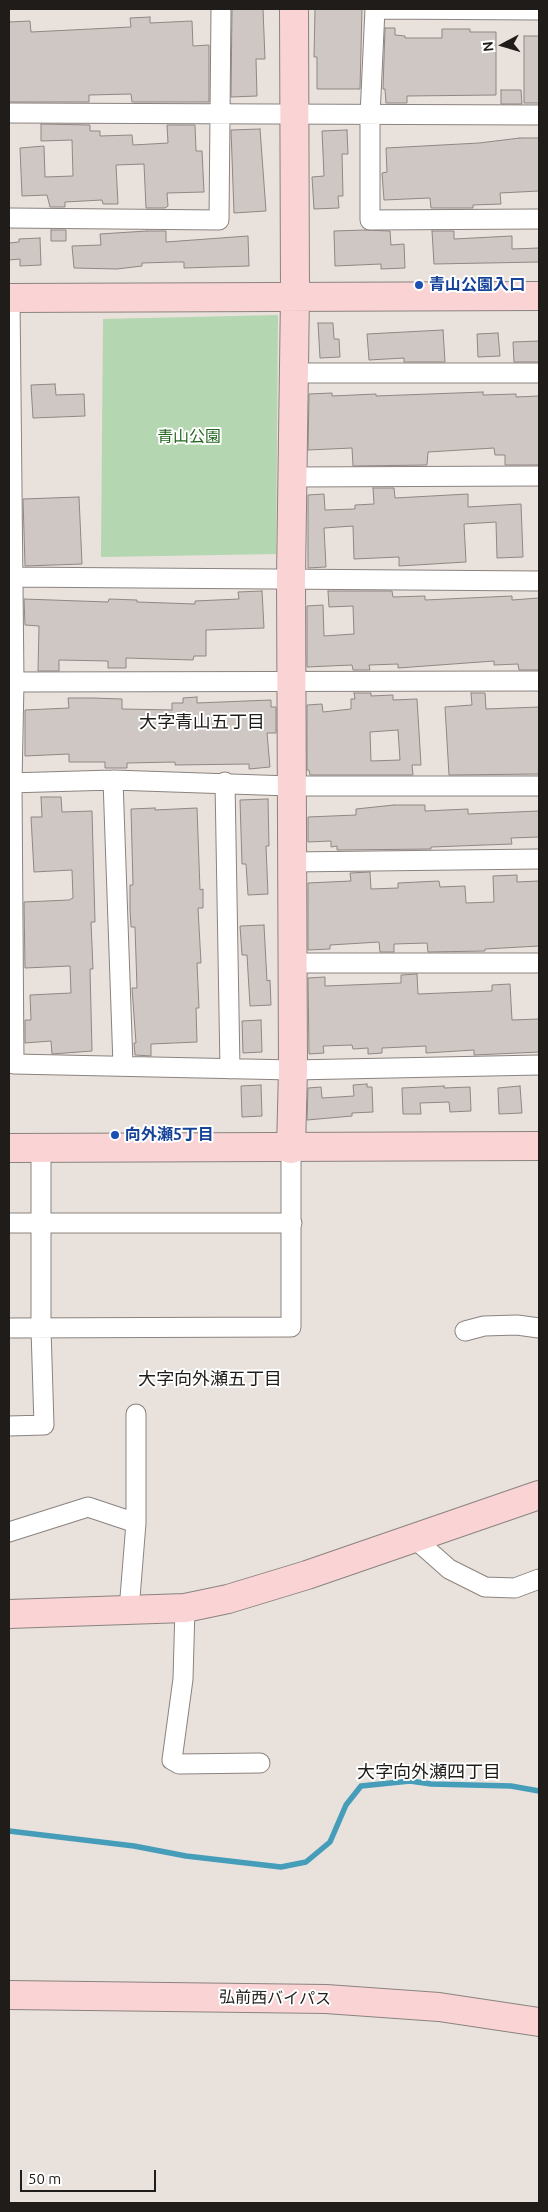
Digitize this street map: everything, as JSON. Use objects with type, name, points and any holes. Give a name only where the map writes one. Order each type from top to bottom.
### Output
[{"type":"street","points":[[9,218],[219,220],[221,9]]},
{"type":"street","points":[[9,1328],[292,1327],[291,1149],[294,1070],[290,786],[295,296],[294,9]]},
{"type":"street","points":[[539,10],[375,9],[370,116],[370,220],[539,219]]},
{"type":"street","points":[[9,113],[370,116],[539,115]]},
{"type":"street","points":[[539,296],[9,298],[11,473],[10,783],[14,1064],[294,1070],[539,1065]]},
{"type":"street","points":[[294,373],[539,374]]},
{"type":"street","points":[[292,477],[539,476]]},
{"type":"street","points":[[10,577],[539,581]]},
{"type":"street","points":[[11,682],[539,681]]},
{"type":"street","points":[[10,783],[113,780],[225,782],[290,786],[539,786]]},
{"type":"street","points":[[113,780],[123,1065]]},
{"type":"street","points":[[225,782],[230,1069]]},
{"type":"street","points":[[291,862],[539,859]]},
{"type":"street","points":[[292,963],[539,963]]},
{"type":"street","points":[[9,1148],[291,1149],[539,1146]]},
{"type":"street","points":[[9,1426],[44,1425],[41,1329],[42,1148]]},
{"type":"street","points":[[9,1223],[292,1223]]},
{"type":"street","points":[[465,1331],[484,1326],[517,1325],[539,1328]]},
{"type":"street","points":[[129,1610],[136,1523],[136,1414]]},
{"type":"street","points":[[9,1614],[185,1608],[228,1599],[307,1575],[539,1495]]},
{"type":"street","points":[[9,1532],[88,1507],[136,1523]]},
{"type":"street","points":[[414,1538],[449,1569],[485,1586],[515,1588],[539,1579]]},
{"type":"street","points":[[185,1608],[183,1679],[172,1760],[180,1764],[260,1763]]},
{"type":"street","name":"弘前西バイパス","points":[[9,1995],[326,1999],[439,2007],[539,2022]]},
{"type":"green space","name":"青山公園","points":[[278,315],[276,554],[101,557],[103,319]]},
{"type":"building","points":[[232,9],[263,9],[265,59],[256,59],[257,96],[231,97]]},
{"type":"building","points":[[315,9],[362,9],[360,89],[317,89],[317,57],[314,57]]},
{"type":"building","points":[[150,17],[150,23],[192,21],[193,46],[209,45],[209,102],[132,102],[131,94],[89,95],[89,102],[9,102],[9,22],[30,21],[31,32],[131,27],[130,18]]},
{"type":"building","points":[[385,28],[395,28],[395,35],[405,36],[405,38],[442,38],[442,29],[470,29],[470,32],[496,32],[496,95],[407,96],[407,103],[386,103],[385,89],[383,89]]},
{"type":"building","points":[[524,36],[539,36],[539,103],[524,103]]},
{"type":"building","points":[[501,90],[521,90],[522,104],[501,104]]},
{"type":"building","points":[[41,124],[90,125],[90,131],[100,131],[100,136],[132,135],[133,145],[168,143],[167,125],[195,125],[196,151],[202,151],[204,192],[167,193],[168,206],[165,208],[146,208],[144,164],[116,165],[118,204],[103,204],[102,200],[65,202],[65,207],[50,207],[47,195],[22,196],[20,148],[44,146],[45,177],[73,176],[72,140],[41,141]]},
{"type":"building","points":[[260,129],[266,211],[234,213],[231,130]]},
{"type":"building","points":[[347,130],[348,154],[342,154],[343,196],[338,196],[339,208],[314,209],[312,177],[324,176],[322,131]]},
{"type":"building","points":[[520,138],[539,138],[539,191],[500,193],[501,204],[473,205],[473,208],[431,208],[430,198],[384,200],[382,173],[387,172],[386,148],[479,143]]},
{"type":"building","points":[[51,230],[66,230],[66,241],[51,241]]},
{"type":"building","points":[[166,231],[166,242],[248,236],[249,266],[184,268],[184,262],[176,262],[142,263],[142,266],[117,269],[74,268],[72,246],[101,245],[100,234]]},
{"type":"building","points":[[334,231],[390,231],[391,245],[404,244],[405,268],[381,269],[381,264],[335,266]]},
{"type":"building","points":[[432,231],[454,231],[454,239],[512,236],[512,249],[539,248],[539,262],[434,264]]},
{"type":"building","points":[[40,238],[41,265],[20,266],[20,259],[9,260],[9,243],[19,242],[19,239]]},
{"type":"building","points":[[318,323],[333,323],[334,339],[339,339],[340,357],[320,358]]},
{"type":"building","points":[[443,330],[445,362],[404,362],[404,358],[369,360],[367,334]]},
{"type":"building","points":[[498,333],[500,356],[478,357],[477,334]]},
{"type":"building","points":[[539,341],[539,362],[514,362],[513,342]]},
{"type":"building","points":[[55,384],[56,395],[84,394],[85,416],[33,418],[31,385]]},
{"type":"building","points":[[483,392],[483,395],[516,394],[516,397],[539,396],[539,465],[505,465],[505,455],[495,455],[494,448],[428,452],[427,465],[353,466],[352,448],[308,450],[309,394],[332,393],[332,396],[376,394],[376,396]]},
{"type":"building","points":[[373,488],[394,488],[395,498],[468,494],[468,507],[521,504],[523,557],[497,558],[496,522],[464,524],[466,562],[399,566],[399,557],[354,559],[353,526],[324,528],[326,567],[308,568],[308,495],[324,494],[325,510],[355,509],[355,505],[374,504]]},
{"type":"building","points":[[79,497],[82,564],[25,566],[23,499]]},
{"type":"building","points":[[262,591],[264,628],[206,630],[206,656],[194,656],[193,660],[126,658],[126,668],[108,668],[108,661],[59,660],[59,671],[38,671],[39,626],[25,625],[24,599],[108,602],[109,599],[195,604],[195,601],[239,599],[238,592]]},
{"type":"building","points":[[328,591],[392,591],[393,597],[425,596],[425,600],[512,596],[512,600],[539,598],[539,670],[519,670],[518,664],[494,665],[494,661],[398,668],[398,664],[369,665],[370,670],[353,670],[352,665],[307,667],[307,606],[323,605],[324,636],[354,634],[353,606],[329,607]]},
{"type":"building","points":[[354,693],[371,693],[371,696],[393,695],[393,700],[417,699],[421,765],[412,765],[413,775],[310,775],[309,770],[307,770],[307,705],[322,704],[323,712],[351,709],[351,699],[355,699]],"holes":[[[398,730],[400,760],[371,761],[370,732]]]},
{"type":"building","points":[[471,693],[485,693],[486,709],[539,707],[539,774],[449,775],[445,707],[472,705]]},
{"type":"building","points":[[197,697],[197,703],[271,700],[271,707],[276,707],[276,733],[267,733],[270,767],[249,769],[249,764],[175,765],[175,762],[127,763],[127,768],[105,768],[105,762],[69,762],[69,754],[25,756],[25,710],[69,708],[68,698],[92,698],[122,699],[122,709],[172,710],[172,703],[183,703],[183,698]]},
{"type":"building","points":[[41,797],[61,797],[62,812],[92,811],[95,922],[91,922],[93,969],[90,969],[92,1051],[52,1054],[51,1041],[25,1043],[25,1020],[31,1020],[30,995],[71,993],[70,966],[25,968],[24,902],[69,900],[73,898],[72,870],[34,872],[31,817],[42,817]]},
{"type":"building","points":[[268,799],[269,846],[266,846],[268,894],[248,895],[246,864],[242,864],[240,800]]},
{"type":"building","points":[[394,805],[425,805],[425,811],[468,809],[468,814],[539,811],[539,837],[511,838],[512,844],[431,847],[431,849],[337,850],[337,846],[331,847],[331,841],[308,842],[308,817],[356,815],[356,809]]},
{"type":"building","points":[[155,808],[155,810],[197,808],[200,890],[203,889],[203,908],[198,908],[201,963],[197,963],[199,1008],[196,1008],[197,1042],[151,1044],[151,1056],[135,1055],[134,1043],[136,1043],[132,988],[137,988],[135,927],[131,927],[130,909],[130,885],[133,885],[131,809]]},
{"type":"building","points":[[370,872],[371,889],[398,888],[398,883],[439,881],[440,887],[465,886],[466,903],[494,902],[493,876],[517,875],[517,882],[539,881],[539,946],[485,949],[485,951],[428,952],[427,943],[394,944],[394,952],[380,952],[379,942],[330,945],[330,949],[308,950],[308,883],[351,881],[350,873]]},
{"type":"building","points":[[264,925],[267,981],[270,980],[271,1005],[250,1006],[247,955],[242,955],[240,926]]},
{"type":"building","points":[[417,974],[418,994],[492,991],[492,985],[510,984],[512,1020],[539,1019],[539,1052],[474,1055],[474,1050],[426,1053],[426,1046],[382,1048],[382,1053],[368,1054],[368,1048],[353,1049],[352,1045],[323,1046],[324,1053],[309,1054],[308,978],[325,977],[325,986],[401,983],[401,975]]},
{"type":"building","points":[[261,1020],[262,1052],[243,1053],[242,1021]]},
{"type":"building","points":[[367,1084],[367,1087],[372,1087],[373,1112],[352,1113],[352,1116],[307,1120],[308,1088],[321,1087],[322,1098],[354,1096],[353,1085]]},
{"type":"building","points":[[261,1085],[262,1116],[242,1117],[241,1086]]},
{"type":"building","points":[[444,1086],[444,1088],[470,1087],[471,1111],[450,1112],[449,1102],[420,1103],[421,1114],[403,1114],[402,1088]]},
{"type":"building","points":[[520,1086],[522,1113],[499,1114],[498,1088]]},
{"type":"waterway","points":[[9,1831],[134,1846],[186,1856],[281,1867],[306,1862],[330,1842],[346,1805],[361,1786],[410,1781],[431,1784],[511,1786],[539,1791]]},
{"type":"place","name":"青山公園入口","points":[[419,285]]},
{"type":"place","name":"向外瀬5丁目","points":[[115,1135]]},
{"type":"district","name":"大字青山五丁目","points":[[202,722]]},
{"type":"district","name":"大字向外瀬五丁目","points":[[210,1379]]},
{"type":"district","name":"大字向外瀬四丁目","points":[[429,1772]]}]
